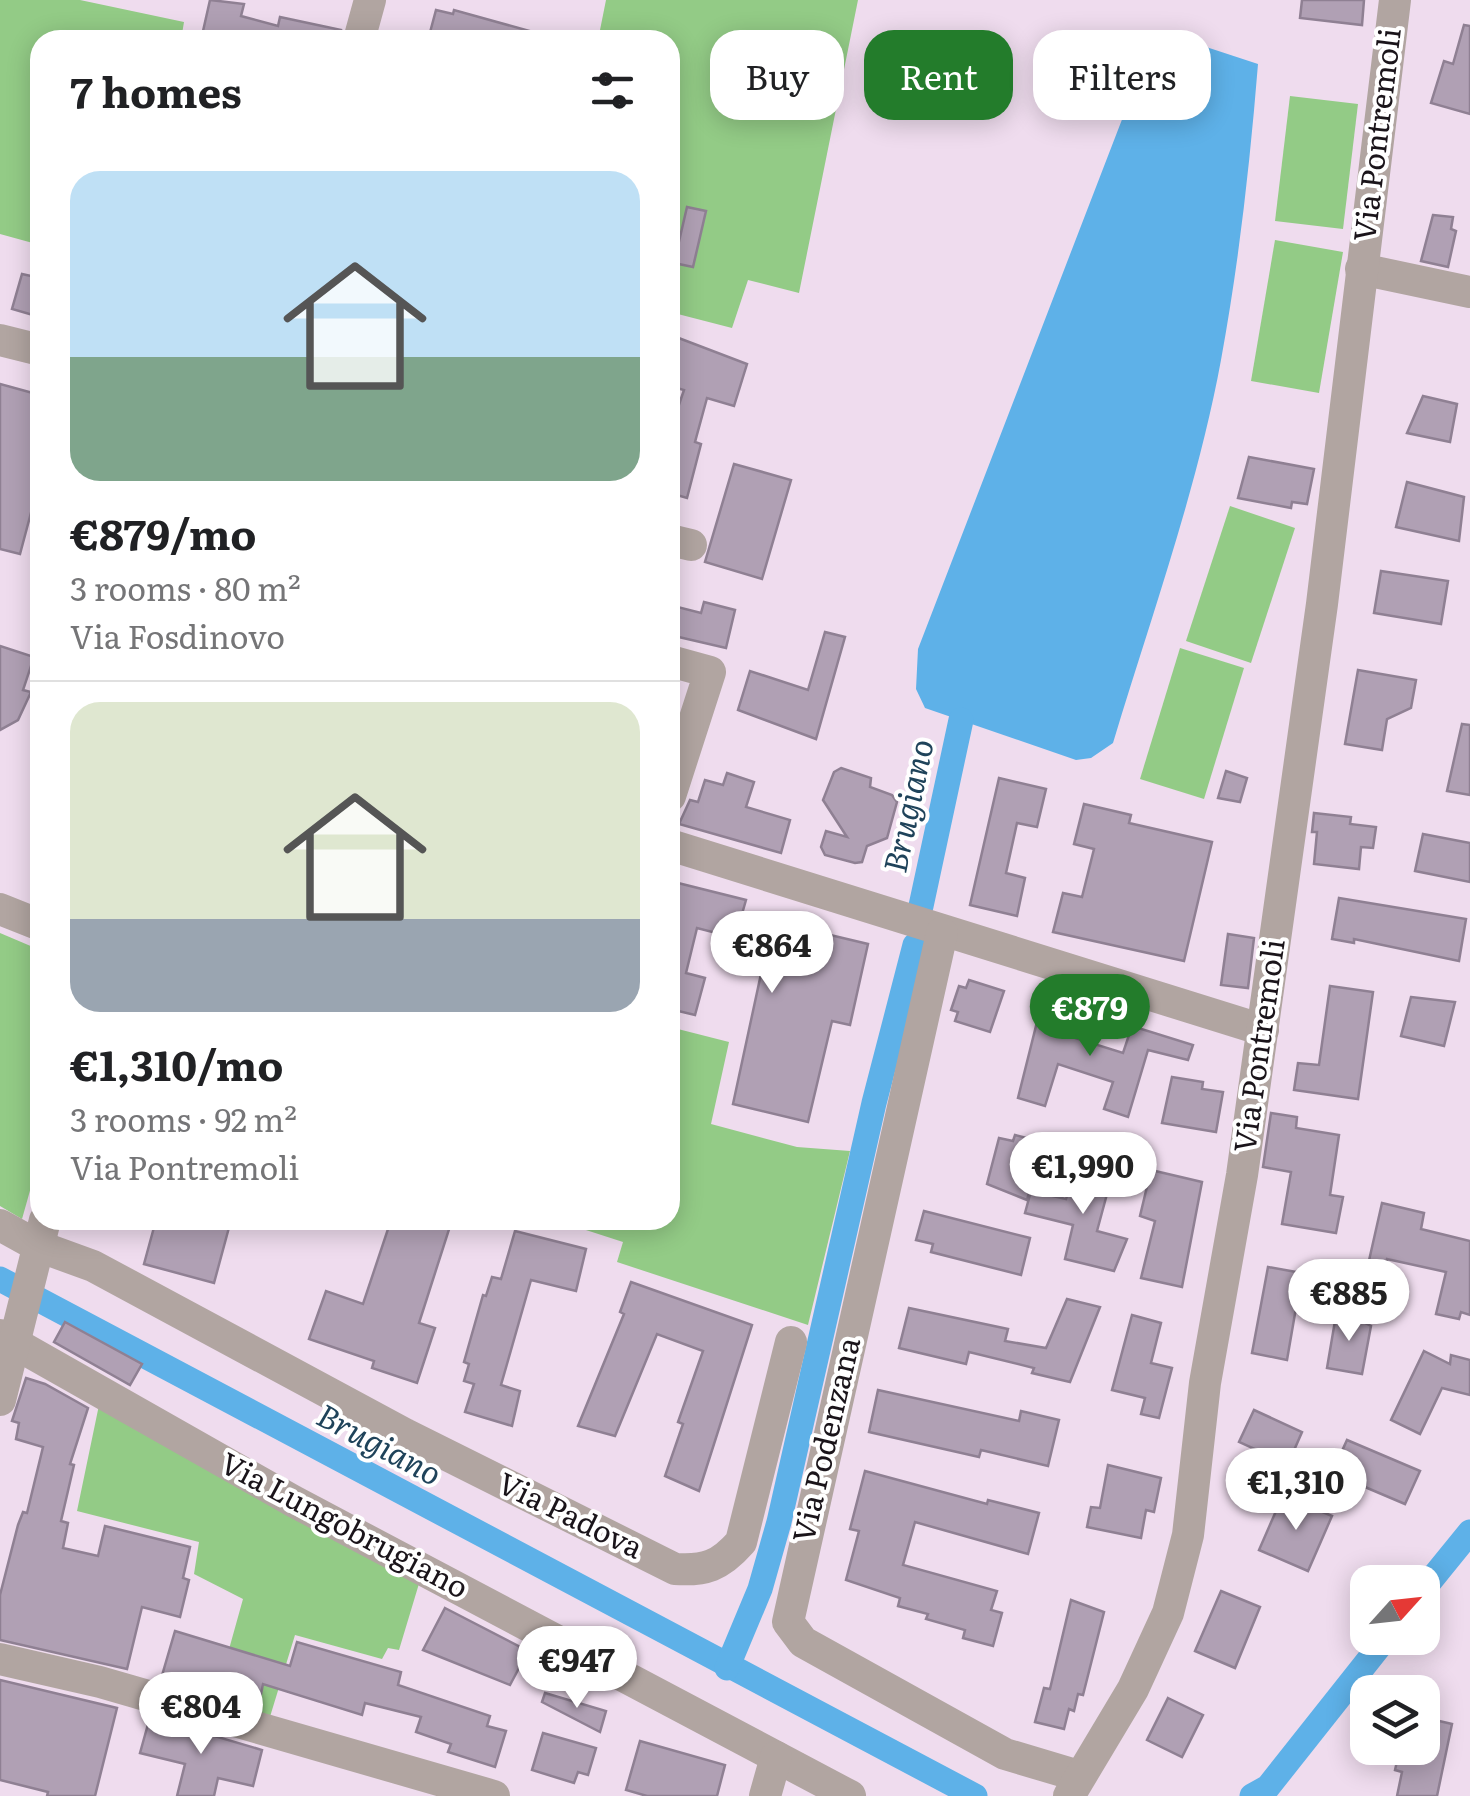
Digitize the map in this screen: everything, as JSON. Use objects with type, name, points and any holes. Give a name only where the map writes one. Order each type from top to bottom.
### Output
[{"type":"street","points":[[362,30],[370,0]]},
{"type":"street","name":"Via Pontremoli","points":[[1074,1786],[1133,1688],[1168,1612],[1188,1535],[1205,1384],[1263,1030],[1322,604],[1395,0]]},
{"type":"street","name":"Via Pontremoli","points":[[1361,269],[1470,292]]},
{"type":"street","points":[[0,340],[30,348]]},
{"type":"street","points":[[680,663],[710,672],[680,765]]},
{"type":"street","points":[[680,848],[1263,1030]]},
{"type":"street","points":[[0,909],[30,921]]},
{"type":"street","name":"Via Podenzana","points":[[942,933],[788,1622],[802,1642],[1005,1754],[1074,1786]]},
{"type":"street","name":"Via Padova","points":[[0,1226],[40,1239],[405,1434],[675,1569],[704,1571],[728,1558],[740,1542],[791,1342]]},
{"type":"street","points":[[0,1400],[11,1336],[40,1239]]},
{"type":"street","name":"Via Lungobrugiano","points":[[11,1336],[293,1501],[850,1796]]},
{"type":"street","points":[[0,1658],[100,1682],[494,1796]]},
{"type":"street","points":[[765,1796],[776,1757]]},
{"type":"green space","points":[[0,0],[80,0],[184,22],[183,30],[30,30],[30,242],[0,234]]},
{"type":"green space","points":[[606,0],[858,0],[844,70],[844,30],[710,30],[710,120],[834,120],[799,293],[748,280],[732,328],[680,315],[680,30],[600,30]]},
{"type":"green space","points":[[1290,96],[1358,104],[1343,229],[1275,221]]},
{"type":"green space","points":[[1275,240],[1343,252],[1319,393],[1251,381]]},
{"type":"green space","points":[[1230,506],[1295,528],[1251,663],[1186,641]]},
{"type":"green space","points":[[1180,648],[1244,668],[1204,799],[1140,779]]},
{"type":"green space","points":[[0,933],[30,946],[30,1191],[22,1219],[0,1206]]},
{"type":"green space","points":[[680,1030],[729,1042],[711,1124],[797,1147],[850,1151],[808,1325],[617,1262],[623,1242],[586,1230],[680,1230]]},
{"type":"green space","points":[[99,1405],[421,1577],[399,1650],[388,1648],[382,1659],[295,1635],[269,1720],[214,1703],[243,1599],[194,1574],[199,1542],[77,1511]]},
{"type":"water","points":[[1211,49],[1258,64],[1243,212],[1211,409],[1186,505],[1113,743],[1091,758],[1076,760],[925,708],[916,689],[918,649],[1122,120],[1211,120]]},
{"type":"building","points":[[210,0],[244,4],[241,16],[278,26],[280,17],[341,30],[203,30]]},
{"type":"building","points":[[1302,0],[1364,0],[1362,25],[1300,18]]},
{"type":"building","points":[[436,10],[453,14],[454,10],[526,30],[431,30]]},
{"type":"building","points":[[1464,25],[1470,26],[1470,114],[1431,103],[1444,61],[1453,64]]},
{"type":"building","points":[[687,207],[706,211],[693,267],[680,264],[680,237]]},
{"type":"building","points":[[1433,215],[1453,217],[1451,229],[1456,231],[1448,267],[1421,261]]},
{"type":"building","points":[[22,274],[30,276],[30,314],[12,309]]},
{"type":"building","points":[[680,339],[747,364],[734,406],[707,398],[695,442],[701,444],[687,498],[680,496],[680,402],[684,390],[680,389]]},
{"type":"building","points":[[0,384],[30,392],[30,516],[20,554],[0,549]]},
{"type":"building","points":[[1423,396],[1457,404],[1450,442],[1407,433]]},
{"type":"building","points":[[1249,457],[1314,469],[1307,504],[1292,502],[1291,508],[1238,498]]},
{"type":"building","points":[[734,464],[791,480],[762,579],[705,562]]},
{"type":"building","points":[[1407,482],[1464,497],[1459,541],[1396,527]]},
{"type":"building","points":[[1381,571],[1448,581],[1441,624],[1374,613]]},
{"type":"building","points":[[704,602],[735,610],[726,648],[680,637],[680,608],[701,613]]},
{"type":"building","points":[[825,632],[845,637],[816,739],[738,710],[750,671],[808,690]]},
{"type":"building","points":[[0,646],[30,656],[23,690],[30,694],[18,720],[0,730]]},
{"type":"building","points":[[1358,670],[1416,680],[1411,708],[1387,719],[1382,750],[1345,744]]},
{"type":"building","points":[[1462,724],[1470,725],[1470,795],[1447,791]]},
{"type":"building","points":[[841,768],[871,778],[870,787],[892,795],[897,802],[887,838],[867,846],[862,862],[825,855],[821,847],[826,831],[847,837],[823,800],[834,772]]},
{"type":"building","points":[[1226,771],[1247,778],[1240,802],[1218,798]]},
{"type":"building","points":[[727,773],[754,782],[746,807],[790,820],[781,853],[680,824],[690,800],[698,802],[705,780],[723,785]]},
{"type":"building","points":[[999,778],[1046,789],[1037,827],[1017,823],[1006,873],[1025,878],[1017,916],[970,905]]},
{"type":"building","points":[[1084,804],[1131,815],[1129,823],[1212,842],[1184,961],[1053,932],[1063,893],[1082,897],[1094,849],[1074,844]]},
{"type":"building","points":[[1314,813],[1351,817],[1350,824],[1376,827],[1373,848],[1361,847],[1359,869],[1314,864]]},
{"type":"building","points":[[1423,834],[1470,843],[1470,882],[1415,871]]},
{"type":"building","points":[[680,884],[746,900],[742,914],[868,944],[850,1025],[832,1021],[808,1122],[733,1104],[767,946],[697,928],[686,973],[705,978],[695,1015],[680,1011]]},
{"type":"building","points":[[1339,898],[1466,919],[1459,961],[1354,939],[1354,943],[1332,939]]},
{"type":"building","points":[[1228,934],[1254,938],[1248,988],[1221,985]]},
{"type":"building","points":[[969,980],[1004,991],[990,1032],[955,1021],[958,1012],[951,1010],[959,986],[966,988]]},
{"type":"building","points":[[1330,986],[1373,992],[1358,1099],[1294,1090],[1298,1063],[1319,1065]]},
{"type":"building","points":[[1411,997],[1455,1002],[1444,1046],[1401,1036]]},
{"type":"building","points":[[1043,998],[1070,1006],[1062,1034],[1123,1053],[1132,1026],[1193,1045],[1188,1060],[1148,1050],[1128,1117],[1104,1109],[1113,1082],[1058,1064],[1045,1106],[1018,1098]]},
{"type":"building","points":[[1172,1077],[1203,1082],[1202,1089],[1223,1092],[1216,1132],[1162,1123]]},
{"type":"building","points":[[1271,1113],[1297,1117],[1296,1128],[1339,1135],[1330,1195],[1343,1197],[1336,1233],[1282,1224],[1291,1172],[1263,1167]]},
{"type":"building","points":[[1015,1135],[1042,1142],[1027,1200],[987,1184],[999,1138],[1013,1141]]},
{"type":"building","points":[[1085,1159],[1114,1168],[1097,1231],[1127,1239],[1114,1271],[1065,1259],[1073,1225],[1025,1213],[1031,1191],[1066,1199],[1070,1187],[1077,1189]]},
{"type":"building","points":[[1151,1170],[1202,1182],[1182,1287],[1141,1278],[1155,1221],[1140,1216]]},
{"type":"building","points":[[1382,1203],[1424,1213],[1421,1229],[1470,1241],[1470,1315],[1461,1312],[1459,1319],[1436,1314],[1446,1272],[1387,1259],[1380,1301],[1361,1296]]},
{"type":"building","points":[[924,1211],[1030,1238],[1021,1275],[931,1252],[933,1244],[916,1240]]},
{"type":"building","points":[[153,1230],[228,1230],[214,1283],[144,1264]]},
{"type":"building","points":[[388,1230],[449,1230],[419,1323],[435,1328],[417,1383],[372,1368],[374,1361],[309,1339],[326,1291],[363,1304]]},
{"type":"building","points":[[515,1231],[586,1249],[576,1291],[531,1280],[501,1385],[520,1391],[512,1426],[465,1412],[474,1384],[464,1381],[469,1364],[464,1362],[483,1295],[486,1296],[492,1277],[501,1279]]},
{"type":"building","points":[[1268,1267],[1302,1273],[1287,1360],[1252,1353]]},
{"type":"building","points":[[631,1282],[752,1325],[699,1491],[665,1476],[683,1424],[678,1422],[703,1351],[657,1334],[615,1436],[578,1426],[624,1314],[620,1312]]},
{"type":"building","points":[[1067,1299],[1100,1307],[1070,1382],[1032,1373],[1034,1368],[969,1352],[966,1364],[899,1348],[909,1308],[1008,1329],[1005,1341],[1046,1348]]},
{"type":"building","points":[[1337,1309],[1371,1326],[1362,1374],[1327,1368]]},
{"type":"building","points":[[1132,1315],[1161,1323],[1151,1363],[1172,1368],[1159,1418],[1141,1414],[1145,1398],[1112,1390]]},
{"type":"building","points":[[65,1322],[142,1364],[130,1385],[54,1342]]},
{"type":"building","points":[[1424,1351],[1450,1364],[1451,1355],[1470,1360],[1470,1395],[1442,1388],[1420,1434],[1391,1420]]},
{"type":"building","points":[[26,1378],[88,1408],[70,1464],[74,1465],[61,1521],[68,1523],[63,1548],[98,1556],[105,1526],[190,1547],[183,1578],[189,1580],[180,1617],[142,1607],[127,1669],[0,1640],[0,1595],[18,1525],[23,1512],[27,1513],[43,1447],[16,1439],[19,1423],[12,1421]]},
{"type":"building","points":[[878,1390],[1019,1421],[1021,1411],[1059,1420],[1048,1466],[981,1450],[979,1457],[869,1432]]},
{"type":"building","points":[[1254,1410],[1302,1432],[1288,1464],[1239,1442]]},
{"type":"building","points":[[1347,1440],[1420,1471],[1405,1504],[1332,1473]]},
{"type":"building","points":[[1108,1465],[1161,1478],[1154,1512],[1146,1510],[1141,1538],[1087,1527],[1091,1507],[1100,1508]]},
{"type":"building","points":[[865,1471],[987,1504],[988,1500],[1039,1513],[1028,1554],[915,1522],[903,1565],[997,1591],[991,1610],[1002,1613],[993,1646],[963,1638],[965,1630],[926,1619],[928,1614],[898,1606],[900,1598],[846,1580],[859,1531],[850,1529]]},
{"type":"building","points":[[1283,1495],[1332,1516],[1308,1571],[1259,1550]]},
{"type":"building","points":[[1221,1591],[1260,1607],[1235,1668],[1195,1651]]},
{"type":"building","points":[[1071,1600],[1104,1612],[1083,1695],[1078,1694],[1074,1711],[1069,1709],[1064,1729],[1035,1722],[1044,1688],[1050,1689]]},
{"type":"building","points":[[445,1608],[528,1651],[510,1685],[423,1650]]},
{"type":"building","points":[[175,1631],[290,1666],[297,1642],[401,1672],[398,1685],[490,1716],[487,1726],[506,1731],[495,1767],[448,1752],[451,1744],[416,1732],[421,1717],[365,1703],[362,1715],[263,1684],[261,1694],[196,1676],[192,1688],[161,1679]]},
{"type":"building","points":[[0,1680],[117,1708],[95,1796],[47,1796],[48,1792],[0,1780]]},
{"type":"building","points":[[545,1693],[606,1711],[600,1732],[542,1702]]},
{"type":"building","points":[[1168,1698],[1203,1715],[1182,1757],[1147,1740]]},
{"type":"building","points":[[150,1717],[262,1750],[253,1786],[218,1778],[214,1796],[177,1796],[185,1764],[140,1753]]},
{"type":"building","points":[[1440,1721],[1452,1724],[1437,1796],[1397,1796],[1402,1772],[1395,1770],[1396,1765],[1440,1765]]},
{"type":"building","points":[[543,1733],[596,1748],[588,1775],[578,1772],[574,1783],[532,1770]]},
{"type":"building","points":[[640,1741],[725,1765],[717,1796],[647,1796],[626,1790]]},
{"type":"waterway","name":"Brugiano","points":[[921,906],[961,720]]},
{"type":"waterway","name":"Brugiano","points":[[727,1668],[760,1589],[779,1522],[874,1103],[915,945]]},
{"type":"waterway","name":"Brugiano","points":[[0,1279],[975,1796]]},
{"type":"waterway","name":"Brugiano","points":[[1440,1569],[1470,1532]]},
{"type":"waterway","name":"Brugiano","points":[[1252,1796],[1268,1787],[1373,1655]]}]
